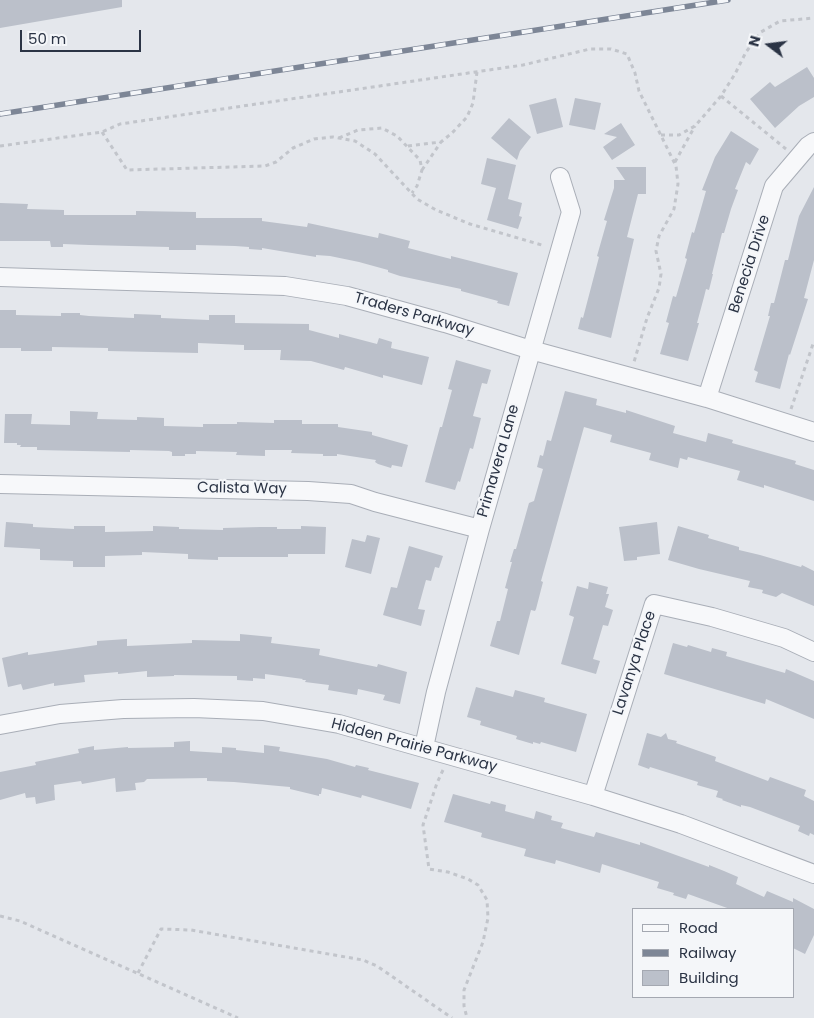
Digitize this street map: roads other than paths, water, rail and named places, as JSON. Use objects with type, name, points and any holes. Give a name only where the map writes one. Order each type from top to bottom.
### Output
[{"type":"street","name":"Benecia Drive","points":[[707,398],[774,186],[797,158],[814,142]]},
{"type":"street","name":"Primavera Lane","points":[[424,747],[436,692],[480,529],[559,250],[572,212],[560,177]]},
{"type":"street","name":"Traders Parkway","points":[[0,277],[285,286],[347,296],[445,323],[531,350],[707,398],[814,432]]},
{"type":"street","name":"Calista Way","points":[[0,484],[308,491],[351,494],[374,502],[480,529]]},
{"type":"street","name":"Lavanya Place","points":[[593,796],[654,604],[712,617],[784,638],[814,652]]},
{"type":"street","name":"Hidden Prairie Parkway","points":[[0,725],[60,714],[123,708],[194,708],[263,711],[339,724],[593,796],[681,824],[814,874]]},
{"type":"railway","points":[[0,114],[728,0]]}]
